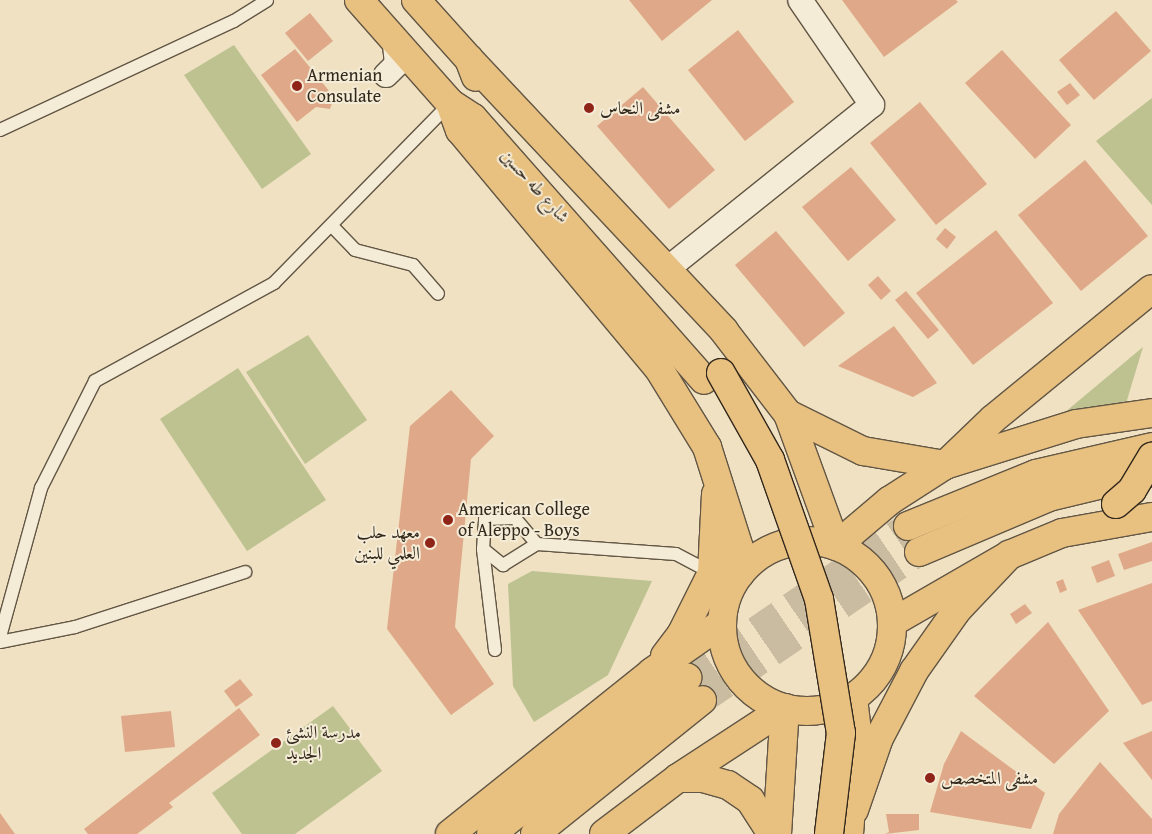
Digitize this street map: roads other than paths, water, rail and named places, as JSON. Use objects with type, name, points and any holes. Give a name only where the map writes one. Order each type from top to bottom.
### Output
[{"type":"main road","name":"شارع طه حسين","points":[[359,0],[395,44],[450,104],[473,118],[713,377]]},
{"type":"main road","name":"شارع طه حسين","points":[[416,0],[469,59],[488,108],[713,377]]},
{"type":"main road","points":[[469,59],[724,331],[788,414],[836,546]]},
{"type":"main road","points":[[450,104],[460,130],[659,369],[707,447],[717,471],[739,548],[740,574]]},
{"type":"main road","points":[[836,546],[889,501],[945,465],[993,419],[1152,289]]},
{"type":"main road","points":[[713,377],[786,536],[805,599],[819,662],[824,733],[814,834]]},
{"type":"main road","points":[[713,377],[770,460],[819,599],[841,733],[828,834]]},
{"type":"main road","points":[[788,414],[863,451],[945,465],[1076,424],[1152,413]]},
{"type":"main road","points":[[908,526],[1036,474],[1152,447]]},
{"type":"main road","points":[[893,622],[1009,555],[1062,533],[1116,504],[1132,490],[1152,457]]},
{"type":"main road","points":[[652,672],[681,635],[712,572],[717,471]]},
{"type":"main road","points":[[919,552],[1049,497],[1152,472]]},
{"type":"main road","points":[[1062,533],[1152,516]]},
{"type":"main road","points":[[815,541],[836,546],[858,557],[876,575],[888,597],[893,622],[884,665],[853,699],[820,710],[785,708],[767,701],[738,677],[723,642],[722,624],[730,589],[740,574],[773,548],[815,541]]},
{"type":"main road","points":[[852,822],[879,738],[914,671],[957,610],[1009,555]]},
{"type":"main road","points":[[450,834],[652,672],[722,624]]},
{"type":"main road","points":[[491,834],[695,689],[535,834]]},
{"type":"main road","points":[[852,822],[857,731],[853,699]]},
{"type":"main road","points":[[604,834],[678,778],[785,708]]},
{"type":"main road","points":[[777,834],[785,708]]},
{"type":"main road","points":[[678,778],[703,778],[728,786],[750,800],[772,834]]},
{"type":"street","points":[[666,270],[872,105],[800,0]]},
{"type":"street","points":[[386,75],[397,64],[395,44]]},
{"type":"lane","points":[[0,130],[234,21],[266,0]]},
{"type":"lane","points":[[0,637],[41,488],[95,381],[274,283],[450,104]]},
{"type":"lane","points":[[332,226],[355,250],[413,265],[438,294]]},
{"type":"lane","points":[[495,650],[483,549],[485,519],[514,518],[537,544]]},
{"type":"lane","points":[[483,549],[503,565],[537,544],[676,554],[712,572]]},
{"type":"lane","points":[[0,642],[75,627],[246,572]]},
{"type":"tunnel","points":[[687,678],[908,526]]},
{"type":"tunnel","points":[[702,700],[919,552]]},
{"type":"place","name":"Armenian Consulate","points":[[297,86]]},
{"type":"place","name":"مشفى النحاس","points":[[589,108]]},
{"type":"place","name":"American College of Aleppo - Boys","points":[[448,520]]},
{"type":"place","name":"معهد حلب العلمي للبنين","points":[[430,543]]},
{"type":"place","name":"مدرسة النشئ الجديد","points":[[276,743]]},
{"type":"place","name":"مشفى المتخصص","points":[[930,778]]}]
